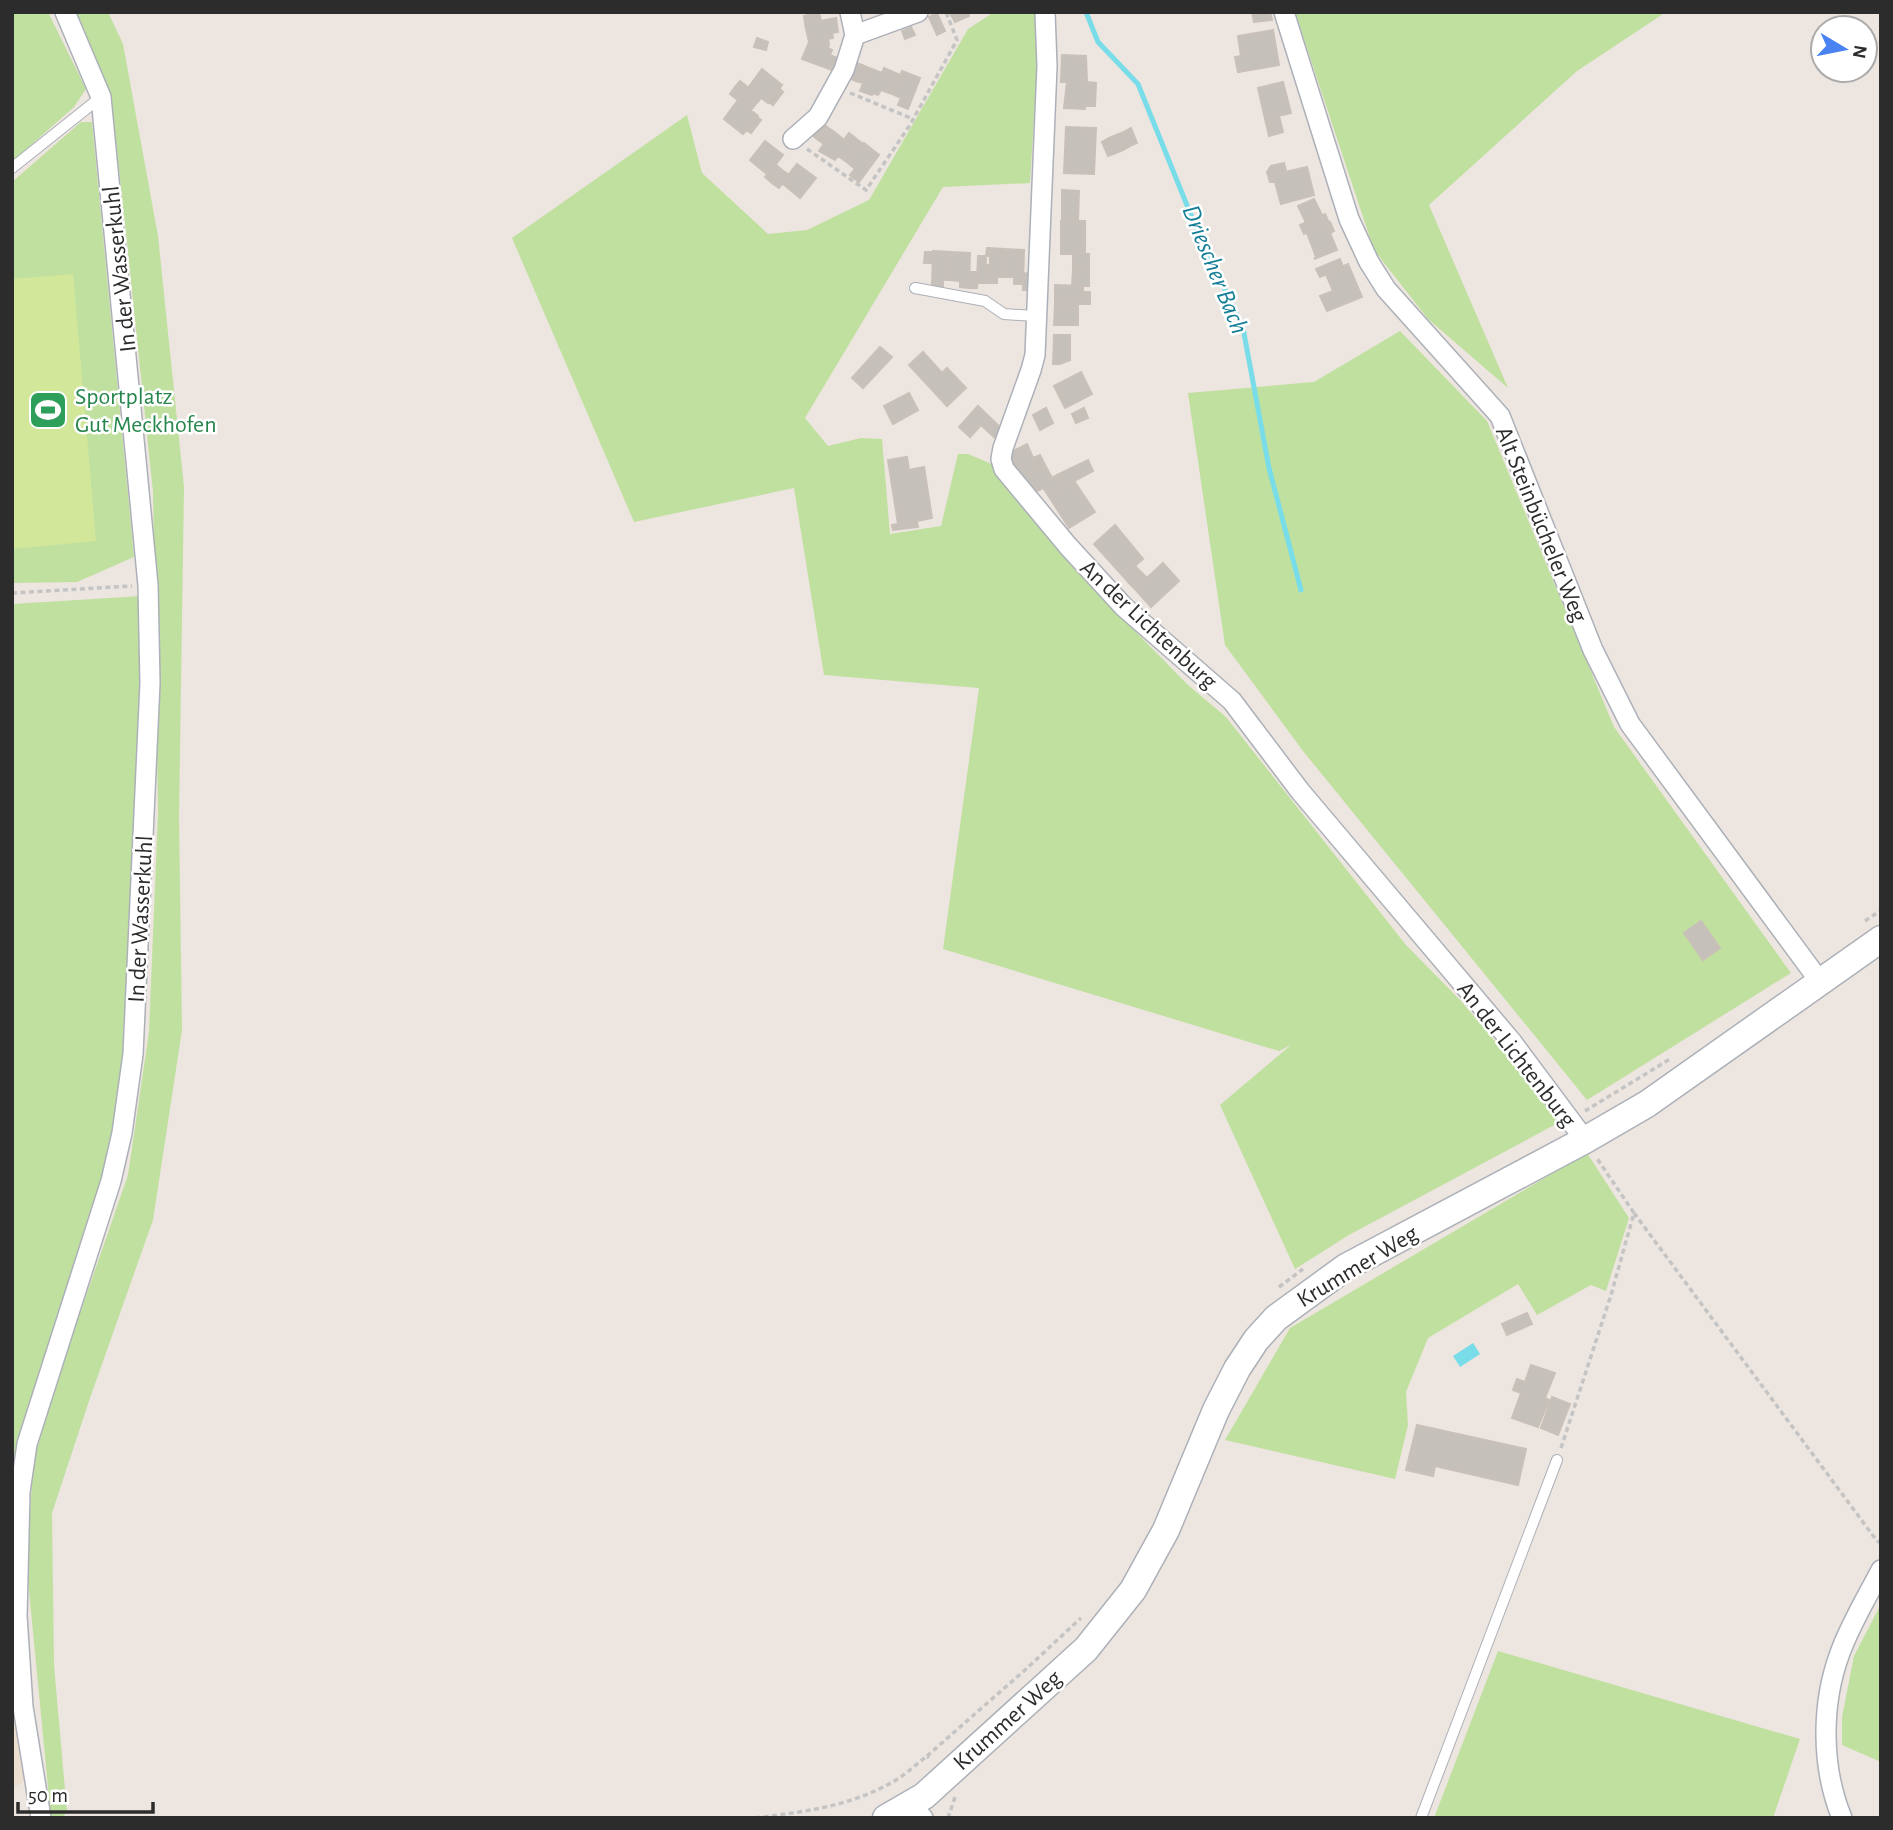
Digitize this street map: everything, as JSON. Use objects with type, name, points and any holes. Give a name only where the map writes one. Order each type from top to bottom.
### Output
[{"type":"main road","name":"Krummer Weg","points":[[886,1818],[917,1811],[945,1777],[1086,1648],[1133,1590],[1166,1530],[1216,1410],[1237,1369],[1256,1340],[1276,1318],[1346,1267],[1578,1130],[1647,1104],[1821,983],[1870,932]]},
{"type":"street","name":"In der Wasserkuhl","points":[[41,1818],[23,1707],[15,1587],[20,1492],[27,1444],[111,1181],[122,1133],[133,1054],[150,683],[148,585],[102,97],[65,12]]},
{"type":"street","points":[[793,139],[818,117],[844,70],[855,35],[850,12]]},
{"type":"street","points":[[855,35],[918,12]]},
{"type":"street","name":"An der Lichtenburg","points":[[1045,12],[1047,66],[1034,355],[1003,448],[1001,459],[1004,469],[1068,547],[1124,607],[1232,701],[1300,792],[1512,1042],[1578,1130]]},
{"type":"street","name":"Alt Steinbücheler Weg","points":[[1284,12],[1349,219],[1369,262],[1386,289],[1500,416],[1593,650],[1630,724],[1821,983]]},
{"type":"street","points":[[1842,1818],[1829,1766],[1826,1717],[1830,1683],[1840,1650],[1881,1570]]},
{"type":"lane","points":[[12,168],[102,97]]},
{"type":"lane","points":[[915,288],[985,301],[1004,314],[1035,316]]},
{"type":"lane","points":[[1421,1818],[1557,1460]]},
{"type":"path","points":[[793,139],[866,191],[913,119],[957,40],[946,12]]},
{"type":"path","points":[[835,87],[913,119]]},
{"type":"path","points":[[12,593],[148,585]]},
{"type":"path","points":[[1870,932],[1881,910]]},
{"type":"path","points":[[1671,1058],[1578,1130],[1634,1213],[1877,1541],[1881,1542]]},
{"type":"path","points":[[1557,1460],[1611,1295],[1634,1213]]},
{"type":"path","points":[[1277,1289],[1308,1266]]},
{"type":"path","points":[[755,1818],[811,1811],[850,1802],[890,1784],[927,1756],[1084,1615]]},
{"type":"path","points":[[927,1756],[956,1788],[948,1818]]},
{"type":"shaded area","points":[[12,1674],[24,1782],[12,1788]]},
{"type":"green space","points":[[12,12],[48,12],[86,89],[74,107],[12,162]]},
{"type":"green space","points":[[74,12],[108,12],[123,44],[158,236],[184,487],[179,817],[182,1030],[153,1220],[52,1513],[54,1665],[67,1812],[62,1818],[51,1818],[27,1570],[34,1446],[128,1175],[149,1032],[158,813],[153,492],[127,243],[111,96]]},
{"type":"green space","points":[[994,12],[1034,12],[1038,52],[1030,183],[943,187],[805,418],[828,446],[861,438],[882,439],[890,534],[941,526],[958,454],[968,454],[994,465],[1076,571],[1188,685],[1226,717],[1406,945],[1461,1001],[1542,1097],[1558,1123],[1349,1235],[1295,1269],[1220,1105],[1291,1045],[1279,1051],[943,949],[979,688],[824,675],[794,488],[634,522],[512,238],[687,115],[702,173],[768,234],[807,230],[869,200],[968,29]]},
{"type":"green space","points":[[1295,12],[1666,12],[1577,71],[1429,205],[1508,388],[1428,319],[1374,250]]},
{"type":"green space","points":[[81,122],[92,122],[134,557],[77,582],[12,583],[12,182]]},
{"type":"green space","name":"Sportplatz Gut Meckhofen","points":[[73,274],[96,541],[12,549],[12,279]]},
{"type":"green space","points":[[1400,331],[1487,421],[1614,727],[1791,973],[1587,1100],[1303,751],[1225,645],[1188,393],[1314,382]]},
{"type":"green space","points":[[142,596],[139,763],[124,1064],[102,1194],[12,1524],[12,604]]},
{"type":"green space","points":[[1587,1153],[1629,1218],[1606,1291],[1591,1285],[1537,1315],[1518,1284],[1428,1338],[1406,1392],[1408,1425],[1395,1479],[1225,1440],[1290,1328]]},
{"type":"green space","points":[[1881,1604],[1881,1762],[1842,1745],[1842,1717],[1854,1656]]},
{"type":"green space","points":[[1498,1651],[1800,1739],[1773,1818],[1434,1818]]},
{"type":"water","points":[[1473,1343],[1480,1354],[1460,1367],[1453,1356]]},
{"type":"building","points":[[819,12],[821,21],[805,24],[804,16]]},
{"type":"building","points":[[968,12],[969,16],[955,22],[951,15]]},
{"type":"building","points":[[1252,12],[1270,12],[1272,20],[1254,22]]},
{"type":"building","points":[[937,13],[945,31],[937,35],[929,17]]},
{"type":"building","points":[[836,18],[838,32],[832,33],[833,38],[828,39],[829,44],[809,42],[805,24]]},
{"type":"building","points":[[911,27],[915,35],[905,39],[902,31]]},
{"type":"building","points":[[1273,30],[1279,65],[1238,72],[1235,57],[1241,56],[1238,36]]},
{"type":"building","points":[[757,38],[768,42],[766,50],[754,47]]},
{"type":"building","points":[[809,42],[829,44],[828,48],[832,50],[830,55],[837,58],[832,70],[802,59]]},
{"type":"building","points":[[1062,55],[1086,56],[1087,82],[1096,83],[1095,106],[1085,106],[1085,109],[1064,108],[1067,82],[1061,82]]},
{"type":"building","points":[[854,62],[862,65],[856,81],[848,78]]},
{"type":"building","points":[[862,65],[869,68],[863,83],[856,81]]},
{"type":"building","points":[[869,68],[898,79],[892,94],[881,90],[878,95],[860,91]]},
{"type":"building","points":[[884,68],[900,75],[898,79],[882,73]]},
{"type":"building","points":[[762,69],[782,85],[768,103],[748,88]]},
{"type":"building","points":[[902,71],[920,78],[908,109],[898,105],[901,98],[892,94]]},
{"type":"building","points":[[740,81],[761,98],[756,104],[735,87]]},
{"type":"building","points":[[1283,82],[1291,113],[1265,119],[1258,88]]},
{"type":"building","points":[[735,87],[756,104],[751,110],[730,94]]},
{"type":"building","points":[[779,88],[783,92],[773,105],[769,102]]},
{"type":"building","points":[[738,100],[758,116],[743,134],[724,119]]},
{"type":"building","points":[[1279,116],[1281,124],[1267,127],[1265,119]]},
{"type":"building","points":[[757,117],[761,120],[751,133],[747,130]]},
{"type":"building","points":[[821,122],[827,127],[817,139],[811,134]]},
{"type":"building","points":[[1281,124],[1283,132],[1269,136],[1267,127]]},
{"type":"building","points":[[827,127],[833,131],[824,144],[817,139]]},
{"type":"building","points":[[1066,127],[1096,128],[1094,174],[1064,173]]},
{"type":"building","points":[[1131,128],[1137,143],[1130,146],[1124,132]]},
{"type":"building","points":[[833,131],[858,151],[848,163],[838,156],[835,160],[819,151]]},
{"type":"building","points":[[1124,132],[1130,146],[1123,150],[1116,135]]},
{"type":"building","points":[[849,133],[863,144],[858,151],[844,140]]},
{"type":"building","points":[[1116,135],[1123,150],[1116,153],[1109,138]]},
{"type":"building","points":[[1109,138],[1116,153],[1108,156],[1102,142]]},
{"type":"building","points":[[765,141],[783,155],[768,175],[750,160]]},
{"type":"building","points":[[864,143],[879,155],[859,182],[850,175],[855,169],[848,163]]},
{"type":"building","points":[[1284,163],[1286,171],[1273,175],[1275,181],[1270,182],[1267,172],[1271,166]]},
{"type":"building","points":[[797,164],[816,178],[800,198],[782,183]]},
{"type":"building","points":[[776,165],[782,170],[772,183],[765,177]]},
{"type":"building","points":[[1307,167],[1314,195],[1281,204],[1273,175]]},
{"type":"building","points":[[782,170],[789,175],[779,188],[772,183]]},
{"type":"building","points":[[1062,190],[1079,191],[1078,221],[1062,221]]},
{"type":"building","points":[[1314,199],[1322,215],[1306,223],[1298,206]]},
{"type":"building","points":[[1325,214],[1329,223],[1304,234],[1300,225]]},
{"type":"building","points":[[1061,221],[1085,221],[1085,254],[1089,254],[1089,269],[1073,269],[1073,254],[1061,254]]},
{"type":"building","points":[[1330,222],[1334,231],[1330,233],[1337,250],[1314,259],[1316,257],[1307,233],[1303,234]]},
{"type":"building","points":[[987,248],[1005,249],[1004,277],[997,277],[997,283],[985,283],[986,265],[990,265],[990,256],[986,256]]},
{"type":"building","points":[[1005,249],[1024,250],[1023,284],[1014,284],[1014,277],[1004,277]]},
{"type":"building","points":[[933,251],[952,252],[950,280],[943,280],[943,287],[932,286]]},
{"type":"building","points":[[925,252],[933,252],[932,263],[924,263]]},
{"type":"building","points":[[952,252],[970,253],[969,288],[960,287],[960,281],[950,280]]},
{"type":"building","points":[[978,256],[986,256],[985,283],[977,283]]},
{"type":"building","points":[[1340,259],[1343,267],[1320,277],[1316,269]]},
{"type":"building","points":[[1348,264],[1362,297],[1327,311],[1320,296],[1333,291],[1326,274]]},
{"type":"building","points":[[1073,269],[1089,269],[1089,286],[1072,286]]},
{"type":"building","points":[[970,272],[978,272],[977,288],[969,288]]},
{"type":"building","points":[[1023,273],[1031,274],[1031,290],[1023,290]]},
{"type":"building","points":[[1055,285],[1083,286],[1083,304],[1055,304]]},
{"type":"building","points":[[1083,292],[1090,292],[1090,304],[1083,304]]},
{"type":"building","points":[[1055,304],[1078,304],[1078,325],[1054,325]]},
{"type":"building","points":[[1054,335],[1070,335],[1070,360],[1053,364]]},
{"type":"building","points":[[880,347],[892,357],[863,388],[852,378]]},
{"type":"building","points":[[923,352],[942,373],[947,368],[966,388],[947,406],[909,365]]},
{"type":"building","points":[[1081,372],[1092,394],[1065,408],[1054,386]]},
{"type":"building","points":[[909,393],[918,410],[893,424],[884,406]]},
{"type":"building","points":[[978,406],[1002,429],[994,437],[981,425],[970,437],[959,427]]},
{"type":"building","points":[[1046,408],[1053,423],[1040,430],[1033,415]]},
{"type":"building","points":[[1084,408],[1088,418],[1076,423],[1072,414]]},
{"type":"building","points":[[1027,444],[1038,469],[1020,478],[1009,453]]},
{"type":"building","points":[[1040,455],[1045,465],[1038,468],[1033,458]]},
{"type":"building","points":[[907,457],[909,470],[924,467],[932,518],[917,521],[918,527],[893,530],[892,525],[898,524],[888,460]]},
{"type":"building","points":[[1088,460],[1093,471],[1063,487],[1057,475]]},
{"type":"building","points":[[1045,465],[1052,478],[1057,475],[1063,487],[1048,495],[1043,488],[1033,493],[1024,476]]},
{"type":"building","points":[[1074,481],[1095,512],[1069,528],[1048,495]]},
{"type":"building","points":[[1115,525],[1143,559],[1123,576],[1094,544]]},
{"type":"building","points":[[1163,563],[1179,581],[1151,607],[1135,589]]},
{"type":"building","points":[[1135,566],[1141,572],[1129,583],[1123,576]]},
{"type":"building","points":[[1141,572],[1147,578],[1135,589],[1129,583]]},
{"type":"building","points":[[1701,921],[1720,948],[1703,960],[1684,933]]},
{"type":"building","points":[[1527,1313],[1532,1324],[1507,1335],[1502,1324]]},
{"type":"building","points":[[1531,1365],[1555,1373],[1545,1398],[1549,1400],[1538,1427],[1512,1418],[1521,1393],[1513,1390],[1517,1379],[1525,1382]]},
{"type":"building","points":[[1552,1397],[1570,1404],[1558,1435],[1541,1428]]},
{"type":"building","points":[[1417,1425],[1526,1449],[1518,1485],[1435,1466],[1433,1476],[1406,1470]]},
{"type":"waterway","name":"Driescher Bach","points":[[1086,12],[1098,42],[1138,84],[1197,230],[1243,328],[1269,468],[1301,590]]},
{"type":"place","name":"Sportplatz Gut Meckhofen","points":[[48,410]]}]
